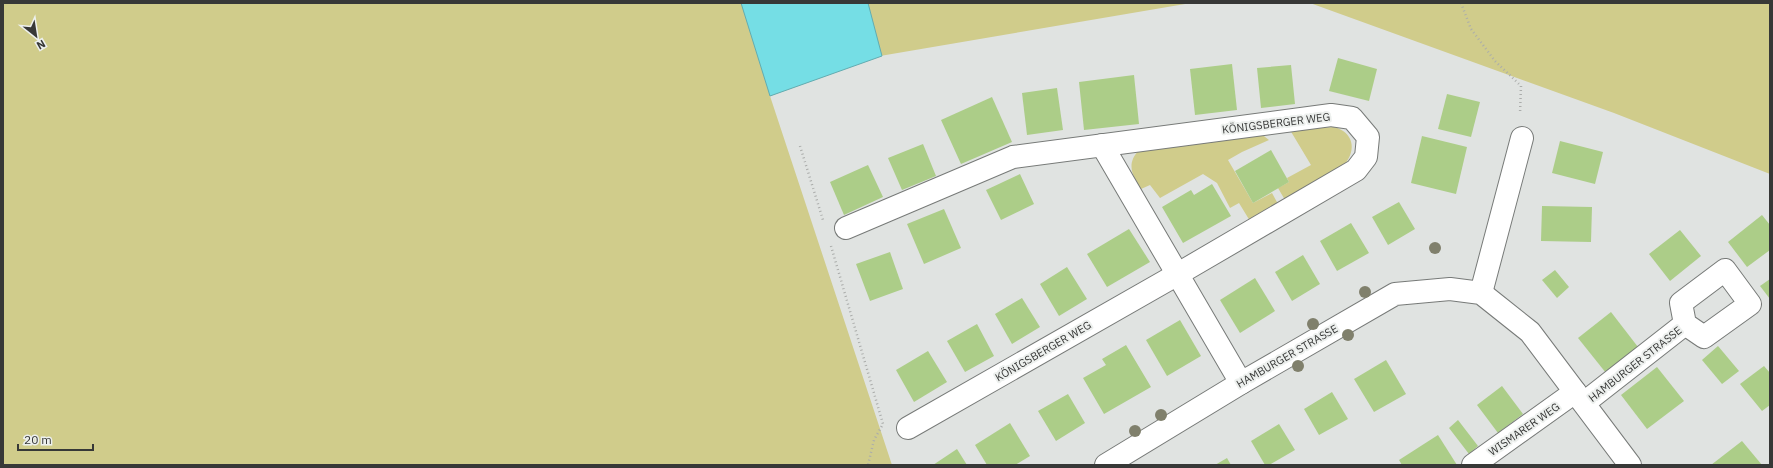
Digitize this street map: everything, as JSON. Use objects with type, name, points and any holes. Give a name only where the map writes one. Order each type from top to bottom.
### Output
[{"type":"street","name":"KÖNIGSBERGER WEG","points":[[846,228],[1013,157],[1332,115],[1352,118],[1368,137],[1366,157],[1356,170],[1178,274],[908,428]]},
{"type":"street","points":[[1481,293],[1522,138]]},
{"type":"street","points":[[1102,145],[1241,383]]},
{"type":"street","name":"HAMBURGER STRASSE","points":[[1106,465],[1241,383],[1395,294],[1450,289],[1481,293],[1530,332],[1630,465]]},
{"type":"street","name":"HAMBURGER STRASSE","points":[[1579,398],[1685,324]]},
{"type":"street","name":"WISMARER WEG","points":[[1473,465],[1579,398]]},
{"type":"path","points":[[1461,3],[1471,29],[1495,61],[1521,86],[1520,109],[1522,138]]},
{"type":"path","points":[[800,146],[823,222]]},
{"type":"path","points":[[830,244],[883,424],[874,440],[868,465]]},
{"type":"shaded area","points":[[3,3],[1191,3],[880,56],[770,96],[892,465],[3,465]]},
{"type":"shaded area","points":[[1310,3],[1770,3],[1770,174],[1614,113]]},
{"type":"shaded area","points":[[1334,127],[1345,133],[1351,142],[1351,153],[1345,164],[1285,200],[1278,188],[1289,182],[1287,178],[1311,165],[1290,130]]},
{"type":"shaded area","points":[[1260,133],[1269,140],[1228,160],[1253,203],[1272,193],[1278,204],[1250,221],[1239,203],[1230,208],[1217,183],[1203,174],[1160,198],[1150,185],[1141,189],[1133,174],[1133,160],[1139,150]]},
{"type":"water","points":[[741,3],[868,3],[882,56],[770,96]]},
{"type":"building","points":[[1338,58],[1377,69],[1369,101],[1329,91]]},
{"type":"building","points":[[1232,64],[1237,110],[1195,115],[1190,69]]},
{"type":"building","points":[[1291,65],[1295,104],[1261,108],[1257,68]]},
{"type":"building","points":[[1134,75],[1139,124],[1084,130],[1079,82]]},
{"type":"building","points":[[1057,88],[1063,130],[1027,135],[1022,93]]},
{"type":"building","points":[[1447,94],[1480,102],[1471,137],[1438,129]]},
{"type":"building","points":[[992,97],[1012,142],[961,164],[941,120]]},
{"type":"building","points":[[1422,136],[1467,147],[1456,194],[1411,183]]},
{"type":"building","points":[[1560,141],[1603,152],[1595,184],[1552,173]]},
{"type":"building","points":[[923,144],[936,176],[902,190],[888,158]]},
{"type":"building","points":[[1271,150],[1289,182],[1253,203],[1235,171]]},
{"type":"building","points":[[868,165],[883,197],[844,215],[830,182]]},
{"type":"building","points":[[1020,174],[1034,204],[1001,220],[986,190]]},
{"type":"building","points":[[1212,184],[1231,216],[1183,243],[1162,207],[1191,190],[1194,195]]},
{"type":"building","points":[[1399,202],[1415,229],[1388,245],[1372,217]]},
{"type":"building","points":[[1542,206],[1592,207],[1591,242],[1541,241]]},
{"type":"building","points":[[944,209],[961,248],[924,264],[907,224]]},
{"type":"building","points":[[1762,215],[1770,225],[1770,250],[1747,267],[1728,242]]},
{"type":"building","points":[[1351,223],[1369,253],[1337,271],[1320,241]]},
{"type":"building","points":[[1129,229],[1150,262],[1107,287],[1087,254]]},
{"type":"building","points":[[1680,230],[1701,256],[1670,281],[1649,254]]},
{"type":"building","points":[[890,252],[903,289],[870,301],[856,264]]},
{"type":"building","points":[[1303,255],[1320,284],[1292,301],[1275,272]]},
{"type":"building","points":[[1067,267],[1087,299],[1059,316],[1040,284]]},
{"type":"building","points":[[1555,270],[1569,287],[1557,298],[1542,280]]},
{"type":"building","points":[[1255,278],[1275,311],[1240,333],[1220,300]]},
{"type":"building","points":[[1770,279],[1770,299],[1760,286]]},
{"type":"building","points":[[1022,298],[1040,327],[1012,344],[995,314]]},
{"type":"building","points":[[1611,312],[1638,347],[1606,373],[1578,338]]},
{"type":"building","points":[[1180,320],[1201,356],[1167,376],[1146,340]]},
{"type":"building","points":[[977,324],[994,356],[965,372],[947,341]]},
{"type":"building","points":[[1126,345],[1151,387],[1104,414],[1083,378],[1106,365],[1102,359]]},
{"type":"building","points":[[1718,346],[1739,371],[1722,384],[1702,360]]},
{"type":"building","points":[[928,351],[947,382],[914,402],[896,370]]},
{"type":"building","points":[[1386,360],[1406,394],[1374,412],[1354,379]]},
{"type":"building","points":[[1764,366],[1770,373],[1770,405],[1762,411],[1740,384]]},
{"type":"building","points":[[1657,367],[1684,401],[1647,429],[1621,395]]},
{"type":"building","points":[[1502,386],[1523,414],[1498,433],[1477,405]]},
{"type":"building","points":[[1332,392],[1348,419],[1319,435],[1304,409]]},
{"type":"building","points":[[1068,394],[1085,423],[1056,441],[1038,411]]},
{"type":"building","points":[[1458,420],[1478,446],[1469,454],[1449,428]]},
{"type":"building","points":[[1010,423],[1030,456],[1015,465],[987,465],[975,445]]},
{"type":"building","points":[[1279,424],[1295,450],[1269,465],[1265,465],[1251,441]]},
{"type":"building","points":[[1438,435],[1457,465],[1402,465],[1399,460]]},
{"type":"building","points":[[1742,441],[1762,465],[1711,465]]},
{"type":"building","points":[[957,449],[967,465],[933,465]]},
{"type":"building","points":[[1227,458],[1231,465],[1215,465]]}]
